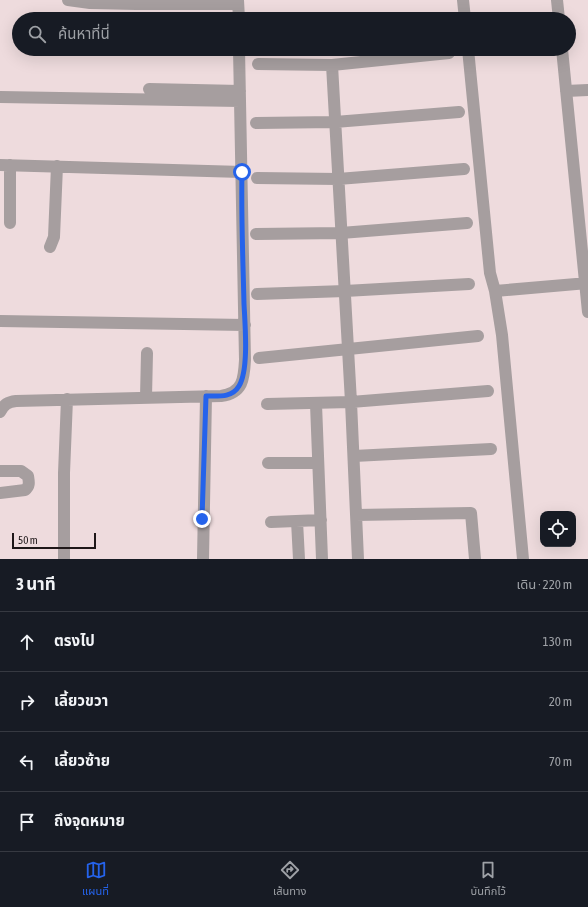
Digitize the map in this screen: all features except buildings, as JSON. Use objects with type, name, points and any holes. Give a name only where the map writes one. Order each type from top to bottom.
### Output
[{"type":"street","points":[[68,0],[129,4],[238,2]]},
{"type":"street","points":[[463,0],[464,12]]},
{"type":"street","points":[[557,0],[558,12]]},
{"type":"street","points":[[0,412],[6,403],[16,401],[228,395],[240,386],[244,375],[245,325],[239,56]]},
{"type":"street","points":[[258,64],[332,65],[420,56]]},
{"type":"street","points":[[469,56],[490,273],[496,291],[502,335],[523,559]]},
{"type":"street","points":[[563,56],[587,283],[588,312]]},
{"type":"street","points":[[332,65],[354,456],[358,559]]},
{"type":"street","points":[[149,89],[240,96]]},
{"type":"street","points":[[566,91],[588,90]]},
{"type":"street","points":[[0,97],[240,96]]},
{"type":"street","points":[[256,124],[335,122],[459,112]]},
{"type":"street","points":[[10,223],[5,165],[160,171],[242,172]]},
{"type":"street","points":[[50,247],[54,237],[56,166]]},
{"type":"street","points":[[257,178],[338,179],[464,169]]},
{"type":"street","points":[[256,234],[341,233],[467,223]]},
{"type":"street","points":[[496,291],[587,283]]},
{"type":"street","points":[[257,294],[469,284]]},
{"type":"street","points":[[0,320],[245,325]]},
{"type":"street","points":[[259,358],[478,336]]},
{"type":"street","points":[[146,397],[147,353]]},
{"type":"street","points":[[267,404],[351,402],[488,391]]},
{"type":"street","points":[[203,559],[202,519],[206,396]]},
{"type":"street","points":[[64,559],[64,473],[67,399]]},
{"type":"street","points":[[316,404],[322,559]]},
{"type":"street","points":[[354,456],[491,449]]},
{"type":"street","points":[[268,463],[318,463]]},
{"type":"street","points":[[0,471],[21,471],[28,476],[29,484],[28,488],[25,490],[0,493]]},
{"type":"street","points":[[356,515],[471,513],[475,559]]},
{"type":"street","points":[[298,520],[299,559]]},
{"type":"street","points":[[271,522],[321,520]]},
{"type":"route","points":[[202,519],[206,396],[228,395],[234,392],[240,386],[244,375],[245,325],[242,172]]}]
